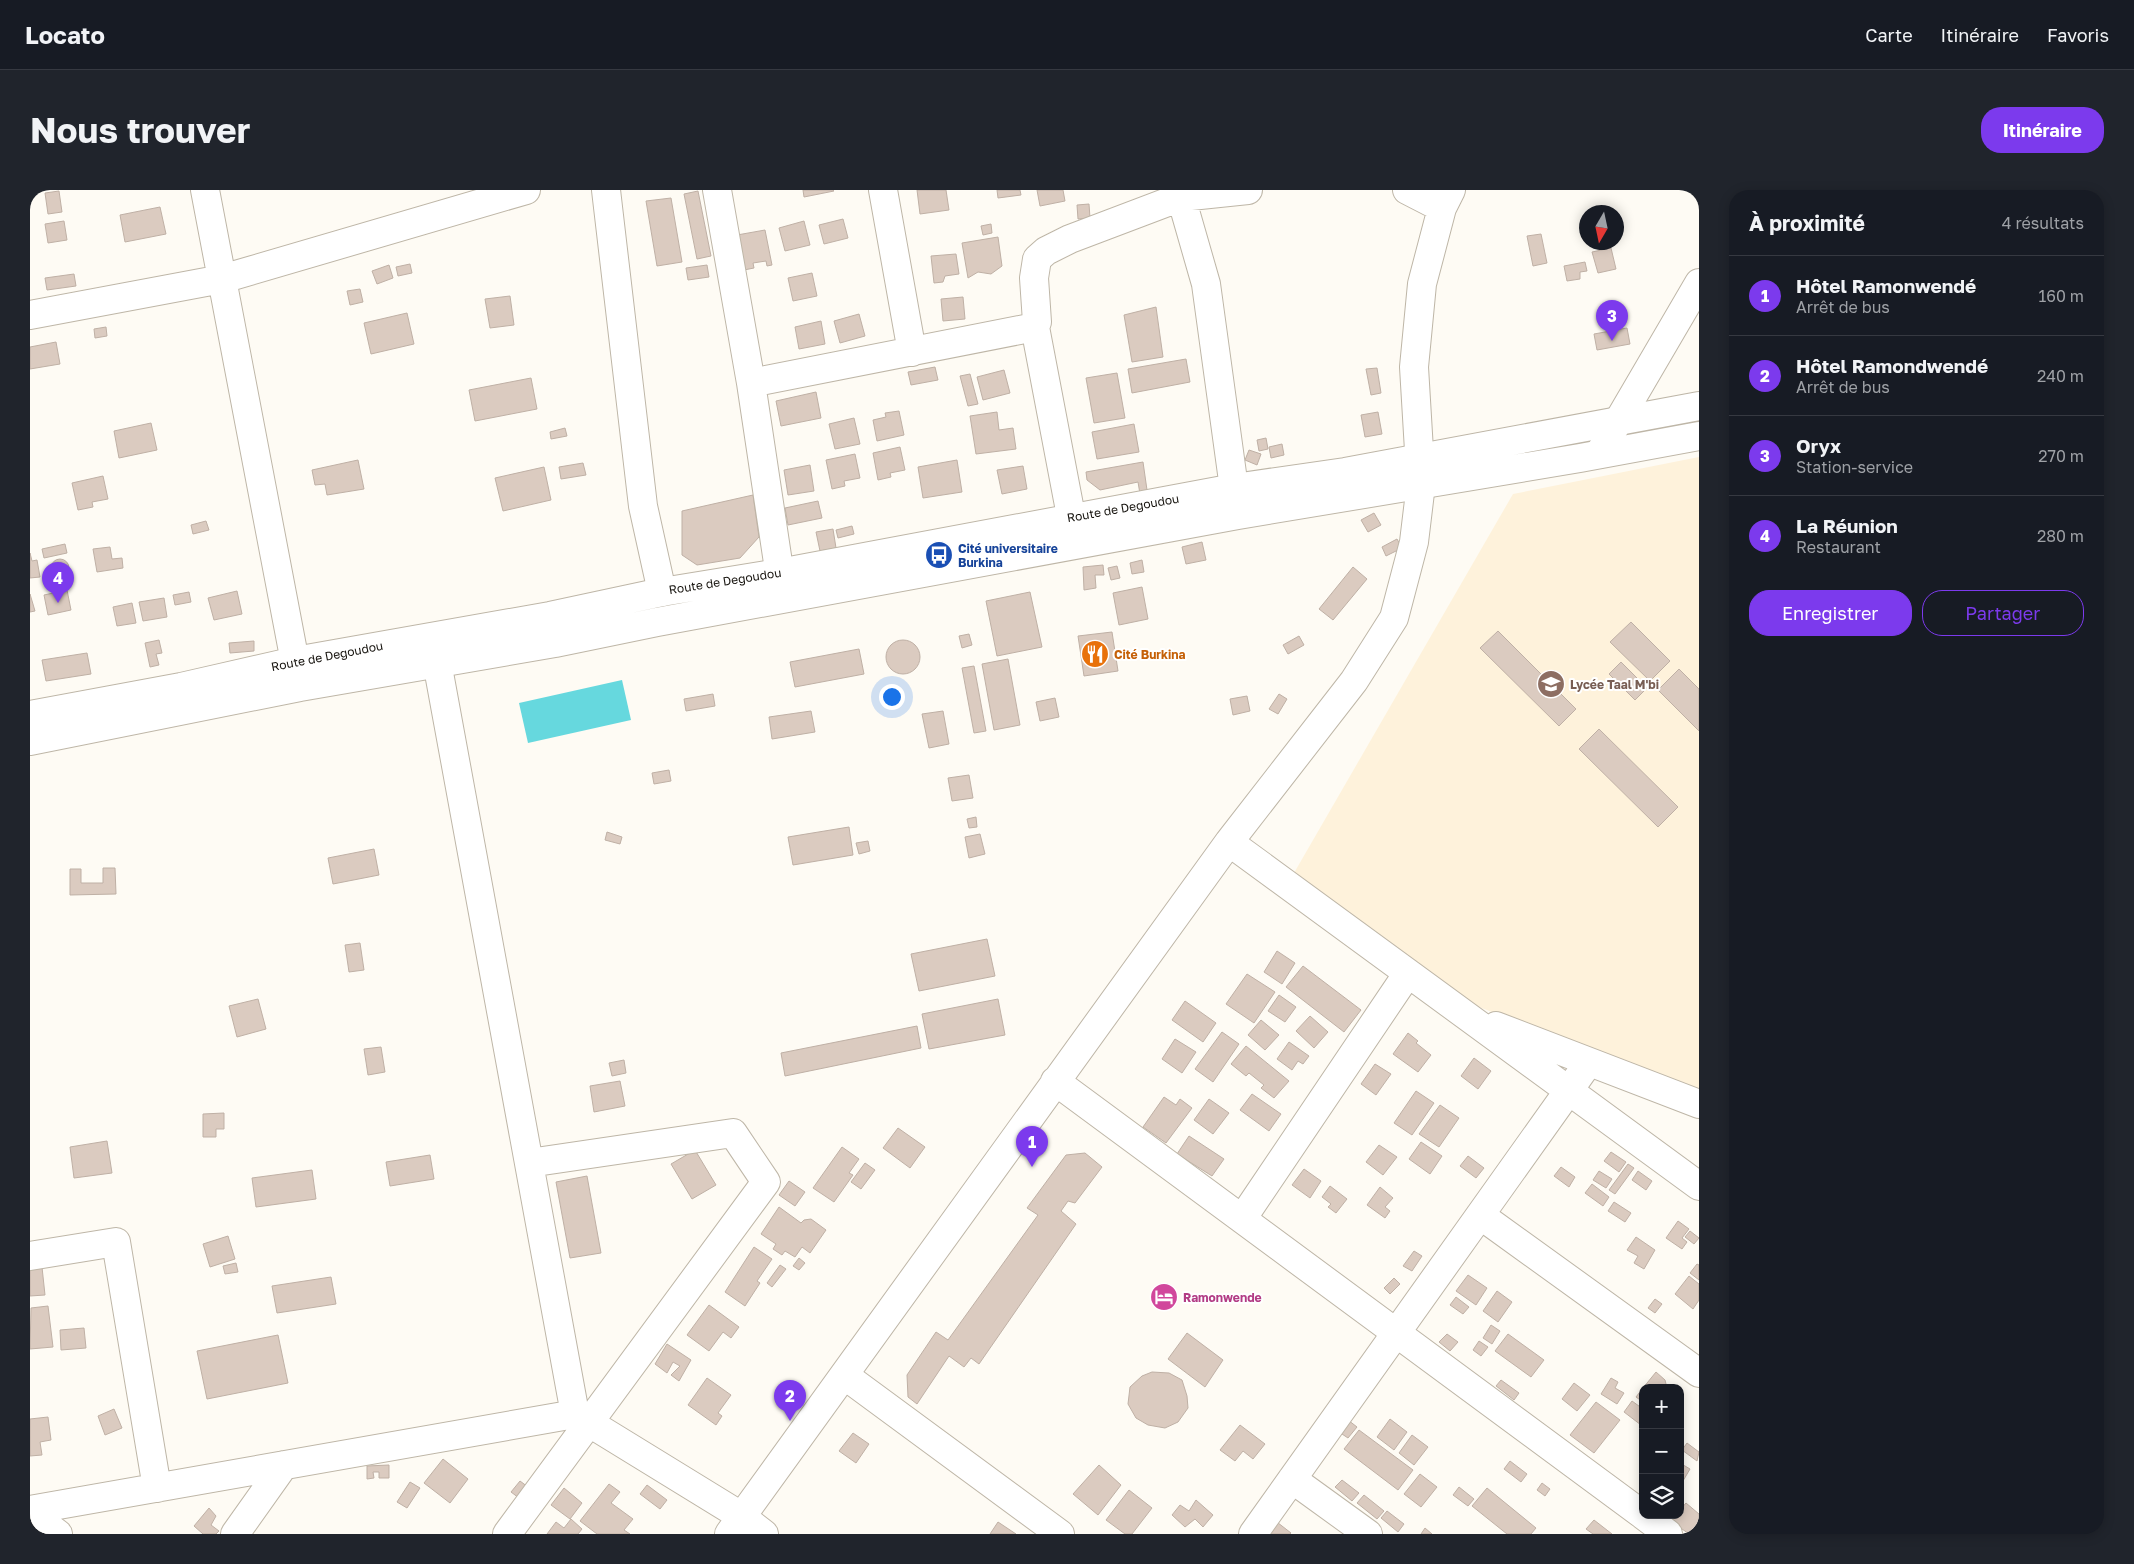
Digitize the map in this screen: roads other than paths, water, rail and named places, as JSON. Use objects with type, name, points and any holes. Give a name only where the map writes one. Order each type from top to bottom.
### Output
[{"type":"street","points":[[206,190],[298,674]]},
{"type":"street","points":[[30,315],[222,279],[526,190]]},
{"type":"street","points":[[606,190],[643,506],[662,592]]},
{"type":"street","points":[[717,190],[751,384],[783,600]]},
{"type":"street","points":[[882,190],[912,352]]},
{"type":"street","points":[[1077,546],[1035,327],[1037,322],[1034,278],[1037,259],[1070,239],[1180,193],[1248,190]]},
{"type":"street","points":[[735,1525],[1054,1081],[1229,842],[1354,681],[1394,618],[1414,542],[1421,484],[1421,457],[1414,366],[1422,284],[1446,199],[1407,190]]},
{"type":"street","points":[[1180,193],[1206,284],[1238,515]]},
{"type":"street","points":[[1599,454],[1699,282]]},
{"type":"street","points":[[751,384],[1035,327]]},
{"type":"street","name":"Route de Degoudou","points":[[30,733],[662,592],[779,573],[1234,488],[1345,472],[1699,406]]},
{"type":"street","name":"Route de Degoudou","points":[[298,674],[437,662],[555,643],[1238,515],[1699,436]]},
{"type":"street","points":[[437,662],[529,1163],[582,1418],[735,1525],[764,1534]]},
{"type":"street","points":[[1229,842],[1699,1186]]},
{"type":"street","points":[[1242,1219],[1408,973]]},
{"type":"street","points":[[1462,1013],[1699,1104]]},
{"type":"street","points":[[1252,1534],[1590,1062]]},
{"type":"street","points":[[1054,1081],[1639,1512]]},
{"type":"street","points":[[508,1534],[582,1418],[766,1182],[733,1133],[529,1163]]},
{"type":"street","points":[[1480,1215],[1699,1373]]},
{"type":"street","points":[[30,1256],[116,1242],[157,1488]]},
{"type":"street","points":[[844,1374],[1060,1534]]},
{"type":"street","points":[[30,1511],[284,1465],[582,1418]]},
{"type":"street","points":[[235,1534],[284,1465]]},
{"type":"street","points":[[1292,1479],[1368,1534]]},
{"type":"street","points":[[30,1511],[58,1534]]},
{"type":"street","points":[[1648,1519],[1668,1534]]},
{"type":"water","points":[[622,680],[631,720],[528,743],[519,703]]},
{"type":"place","name":"Oryx","points":[[1612,341]]},
{"type":"place","name":"Cité universitaire Burkina","points":[[939,555]]},
{"type":"place","name":"La Réunion","points":[[58,603]]},
{"type":"place","name":"Cité Burkina","points":[[1095,654]]},
{"type":"place","name":"Lycée Taal M'bi","points":[[1551,684]]},
{"type":"place","name":"Hôtel Ramonwendé","points":[[1032,1167]]},
{"type":"place","name":"Ramonwende","points":[[1164,1297]]},
{"type":"place","name":"Hôtel Ramondwendé","points":[[790,1421]]}]
